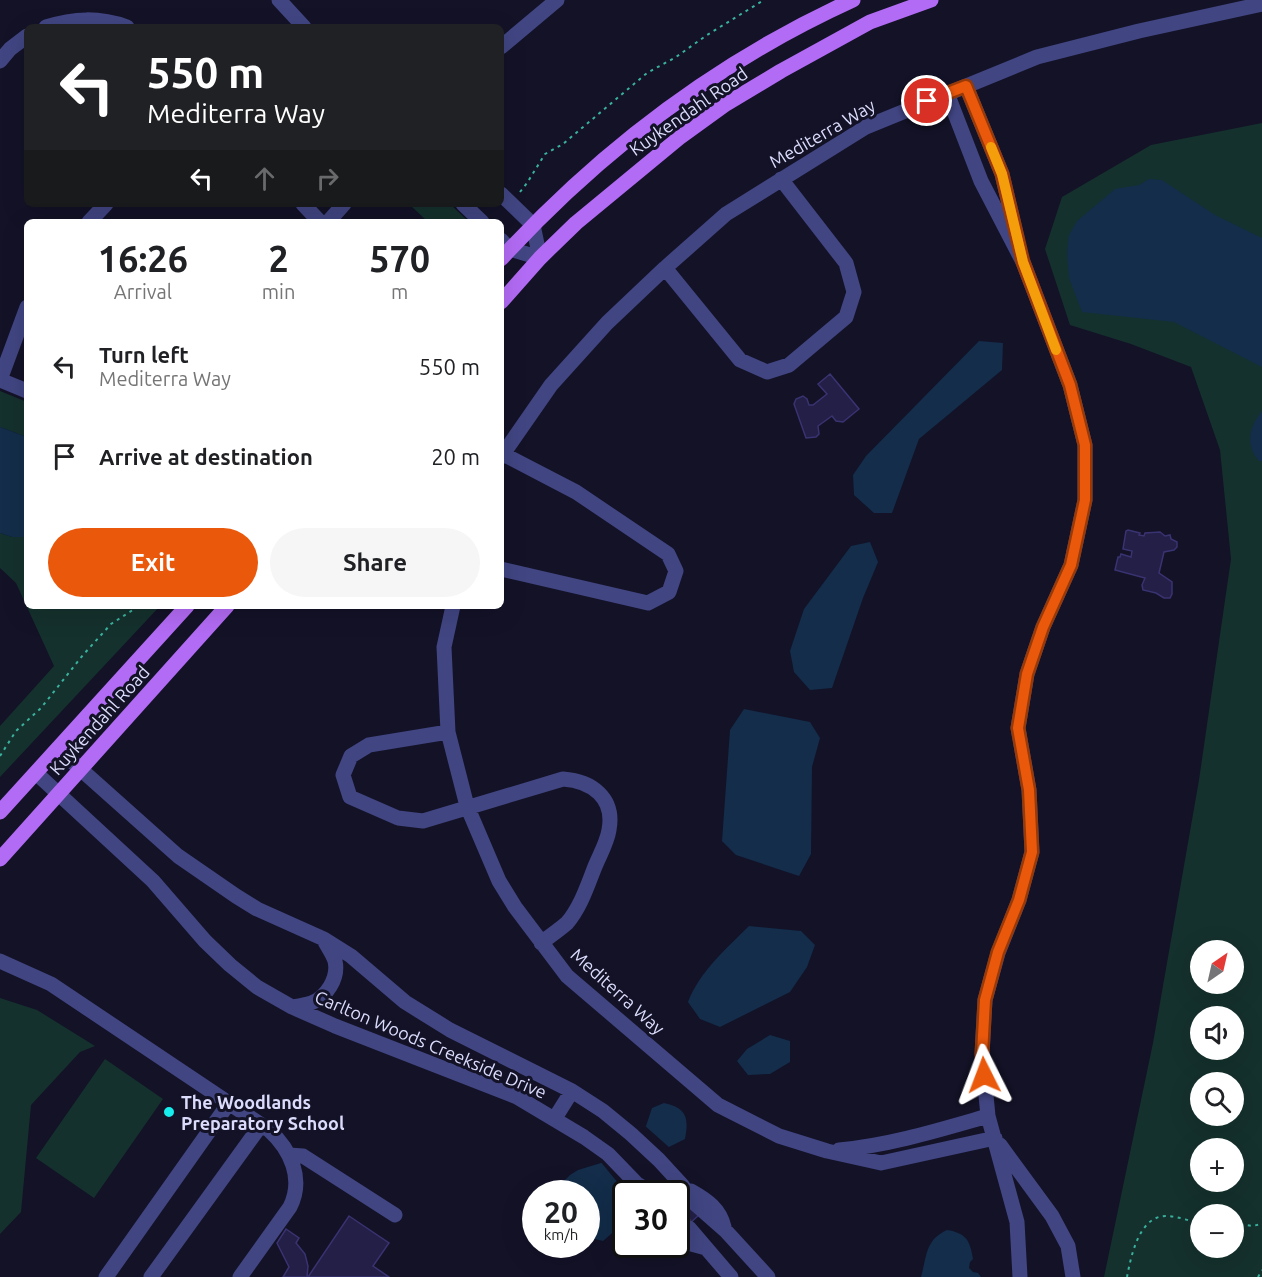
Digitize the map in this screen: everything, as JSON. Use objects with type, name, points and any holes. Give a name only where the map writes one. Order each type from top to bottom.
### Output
[{"type":"main road","name":"Kuykendahl Road","points":[[504,250],[581,178],[636,131],[702,83],[786,33],[854,0]]},
{"type":"main road","name":"Kuykendahl Road","points":[[504,299],[540,258],[576,223],[678,138],[726,104],[870,22],[931,0]]},
{"type":"main road","name":"Kuykendahl Road","points":[[0,812],[184,609]]},
{"type":"main road","name":"Kuykendahl Road","points":[[0,859],[224,609]]},
{"type":"street","points":[[279,0],[301,24]]},
{"type":"street","points":[[504,44],[550,2]]},
{"type":"street","name":"Mediterra Way","points":[[504,453],[551,385],[607,323],[665,268],[726,214],[866,127],[1037,57],[1139,31],[1262,4]]},
{"type":"street","points":[[56,24],[86,19],[118,24]]},
{"type":"street","points":[[0,61],[10,49],[24,38]]},
{"type":"street","points":[[966,86],[1002,174],[1023,262]]},
{"type":"street","points":[[947,93],[981,181],[1023,262],[1070,385],[1085,445],[1085,500],[1071,565],[1043,627],[1027,674],[1018,728],[1029,790],[1032,852],[1019,900],[998,952],[985,1000],[982,1054],[988,1116],[1017,1222],[1020,1277]]},
{"type":"street","points":[[665,268],[740,360],[767,372],[789,365],[846,317],[854,292],[846,263],[781,178]]},
{"type":"street","points":[[504,250],[540,258],[533,225],[506,198]]},
{"type":"street","points":[[92,219],[103,207]]},
{"type":"street","points":[[306,207],[317,219]]},
{"type":"street","points":[[331,219],[341,207]]},
{"type":"street","points":[[466,207],[479,219]]},
{"type":"street","points":[[24,315],[0,380],[24,390]]},
{"type":"street","points":[[504,457],[576,492],[668,554],[676,571],[669,592],[648,603],[504,570]]},
{"type":"street","name":"Mediterra Way","points":[[452,609],[444,647],[448,732],[467,806],[499,881],[515,907],[567,976],[718,1104],[779,1136],[827,1151],[880,1163],[995,1138]]},
{"type":"street","points":[[448,732],[369,745],[351,756],[343,775],[350,796],[398,818],[423,820],[563,778],[578,780],[594,787],[603,798],[609,812],[609,830],[584,893],[567,922],[541,943]]},
{"type":"street","name":"Carlton Woods Creekside Drive","points":[[58,749],[152,835],[204,875],[257,909],[324,939],[351,956],[405,1002],[450,1030],[572,1091],[603,1111],[631,1134],[682,1185],[717,1210],[725,1230],[768,1277]]},
{"type":"street","name":"Carlton Woods Creekside Drive","points":[[36,772],[153,881],[205,941],[257,987],[292,1007],[335,1026],[517,1097],[555,1118],[608,1155],[631,1180]]},
{"type":"street","name":"Carlton Woods Creekside Drive","points":[[292,1007],[312,1003],[324,996],[331,986],[335,975],[335,962],[324,939]]},
{"type":"street","points":[[0,961],[51,984],[229,1103],[281,1141],[289,1155],[296,1180],[296,1195],[290,1207],[240,1277]]},
{"type":"street","name":"Carlton Woods Creekside Drive","points":[[555,1118],[572,1091]]},
{"type":"street","points":[[106,1277],[229,1103]]},
{"type":"street","name":"Mediterra Way","points":[[827,1151],[874,1146],[921,1136],[988,1116]]},
{"type":"street","points":[[152,1277],[261,1125]]},
{"type":"street","points":[[995,1138],[1052,1216],[1068,1246],[1073,1277]]},
{"type":"street","points":[[289,1155],[303,1156],[394,1215]]},
{"type":"street","points":[[690,1229],[731,1277]]},
{"type":"street","points":[[706,1248],[725,1230]]},
{"type":"street","points":[[690,1244],[706,1248]]},
{"type":"path","points":[[506,198],[528,183],[545,154],[563,144],[646,73],[676,57],[764,0]]},
{"type":"path","points":[[0,756],[16,731],[41,708],[82,655],[111,624],[134,609]]},
{"type":"path","points":[[1127,1277],[1134,1249],[1149,1222],[1165,1216],[1190,1221]]},
{"type":"path","points":[[1244,1225],[1262,1224]]},
{"type":"path","points":[[1258,1277],[1262,1270]]},
{"type":"green space","points":[[1262,123],[1262,1277],[1104,1277],[1153,1043],[1199,780],[1231,559],[1220,450],[1191,367],[1131,344],[1070,325],[1045,249],[1062,197],[1151,145]]},
{"type":"green space","points":[[412,207],[453,207],[466,219],[425,219]]},
{"type":"green space","points":[[0,391],[24,401],[24,436],[0,427]]},
{"type":"green space","points":[[0,533],[12,537],[24,537],[24,600],[16,583],[0,568]]},
{"type":"green space","points":[[28,609],[157,609],[0,777],[0,726],[54,666]]},
{"type":"green space","points":[[0,998],[37,1010],[95,1046],[80,1052],[31,1105],[21,1212],[0,1234]]},
{"type":"green space","points":[[105,1059],[163,1099],[94,1198],[36,1158]]},
{"type":"water","points":[[1149,179],[1162,180],[1215,215],[1262,238],[1262,367],[1174,322],[1082,312],[1069,278],[1067,253],[1069,235],[1077,221],[1115,189],[1139,185]]},
{"type":"water","points":[[979,341],[1003,343],[1002,370],[919,439],[892,513],[874,513],[854,495],[853,475],[866,456]]},
{"type":"water","points":[[1262,411],[1262,461],[1259,461],[1252,449],[1250,436],[1254,423]]},
{"type":"water","points":[[0,427],[24,436],[24,537],[12,537],[0,533]]},
{"type":"water","points":[[870,542],[878,562],[832,688],[810,690],[794,672],[790,651],[804,609],[851,546]]},
{"type":"water","points":[[744,709],[810,722],[820,738],[812,767],[811,854],[799,876],[736,855],[722,841],[730,730]]},
{"type":"water","points":[[749,926],[801,931],[815,945],[807,967],[790,992],[720,1027],[700,1019],[688,1002],[693,991],[714,961]]},
{"type":"water","points":[[770,1035],[790,1041],[790,1062],[770,1074],[748,1075],[737,1061],[747,1049]]},
{"type":"water","points":[[664,1103],[682,1111],[687,1125],[685,1139],[669,1147],[637,1180],[612,1180],[612,1233],[603,1241],[600,1240],[600,1180],[565,1180],[578,1170],[601,1163],[646,1126],[652,1108]]},
{"type":"water","points":[[947,1230],[959,1233],[966,1238],[973,1259],[969,1268],[981,1277],[921,1277],[931,1244]]},
{"type":"pier","points":[[643,1124],[671,1149],[641,1180],[616,1180],[600,1161]]},
{"type":"building","points":[[830,374],[859,409],[843,422],[836,421],[832,416],[818,426],[819,434],[816,437],[806,438],[794,404],[796,399],[803,396],[809,405],[813,405],[827,394],[818,384]]},
{"type":"building","points":[[1128,530],[1144,536],[1145,533],[1160,532],[1165,536],[1170,535],[1171,539],[1177,542],[1174,550],[1164,552],[1159,573],[1172,582],[1170,598],[1143,590],[1142,585],[1145,578],[1115,570],[1121,554],[1131,557],[1132,551],[1123,549]]},
{"type":"building","points":[[690,1205],[699,1215],[690,1223]]},
{"type":"building","points":[[349,1216],[389,1243],[373,1266],[389,1277],[308,1277]]},
{"type":"building","points":[[286,1229],[299,1238],[296,1243],[305,1254],[308,1266],[307,1277],[283,1277],[289,1267],[277,1243]]},
{"type":"slow traffic","points":[[991,147],[1002,174],[1023,262],[1056,350]]},
{"type":"place","name":"The Woodlands Preparatory School","points":[[169,1112]]},
{"type":"route","points":[[927,101],[966,86],[1002,174],[1023,262],[1070,385],[1085,445],[1085,500],[1071,565],[1043,627],[1027,674],[1018,728],[1029,790],[1032,852],[1019,900],[998,952],[985,1000],[982,1054],[984,1075]]}]
